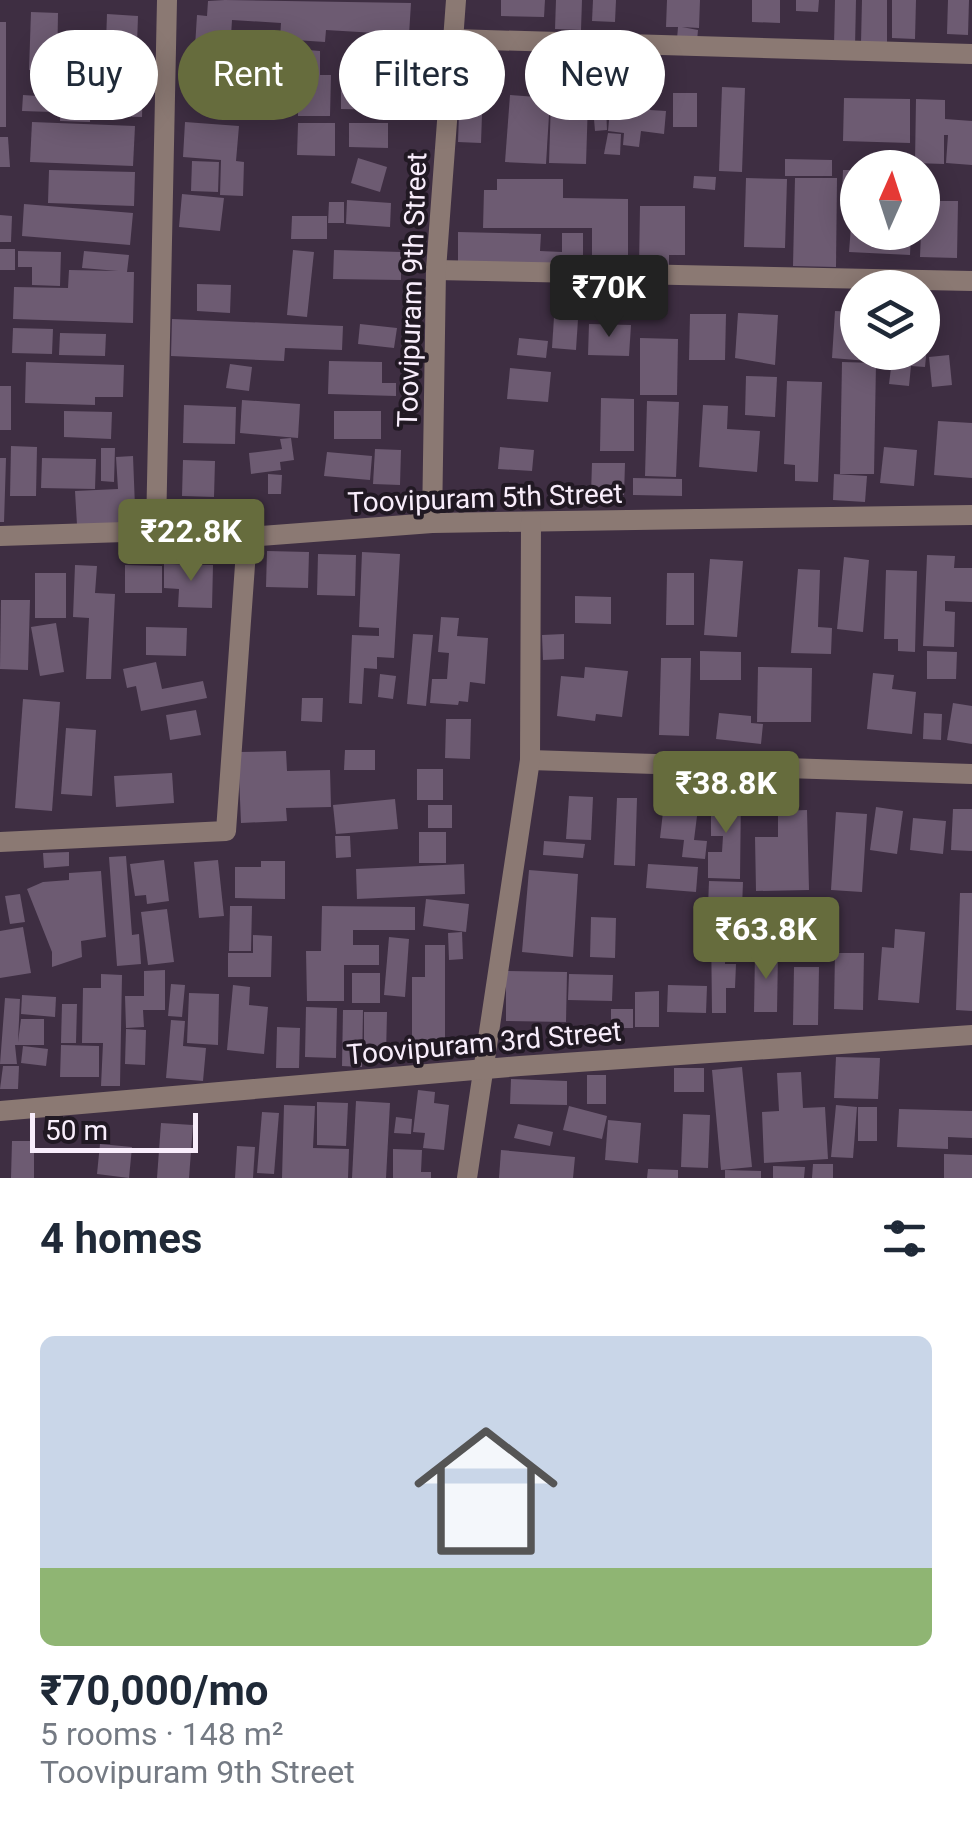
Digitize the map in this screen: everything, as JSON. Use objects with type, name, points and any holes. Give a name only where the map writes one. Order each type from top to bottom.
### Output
[{"type":"street","points":[[156,531],[167,0]]},
{"type":"street","name":"Toovipuram 9th Street","points":[[454,30],[456,0]]},
{"type":"street","points":[[505,41],[972,54]]},
{"type":"street","name":"Toovipuram 9th Street","points":[[432,523],[436,270],[447,120]]},
{"type":"street","points":[[436,270],[972,282]]},
{"type":"street","name":"Toovipuram 5th Street","points":[[0,536],[156,531],[247,537],[432,523],[972,515]]},
{"type":"street","points":[[467,1178],[530,760],[531,522]]},
{"type":"street","points":[[0,842],[226,831],[247,537]]},
{"type":"street","points":[[530,760],[972,774]]},
{"type":"street","name":"Toovipuram 3rd Street","points":[[0,1111],[482,1069],[972,1036]]},
{"type":"building","points":[[501,0],[545,0],[544,17],[501,16]]},
{"type":"building","points":[[556,0],[582,0],[581,30],[555,29]]},
{"type":"building","points":[[593,0],[616,0],[615,22],[592,21]]},
{"type":"building","points":[[667,0],[700,0],[699,28],[682,27],[698,30],[697,41],[677,39],[678,27],[666,27]]},
{"type":"building","points":[[752,0],[780,0],[780,23],[752,22]]},
{"type":"building","points":[[796,0],[819,0],[818,12],[796,11]]},
{"type":"building","points":[[835,0],[856,0],[855,47],[834,46]]},
{"type":"building","points":[[862,0],[887,0],[887,44],[861,43]]},
{"type":"building","points":[[892,0],[916,0],[915,39],[892,38]]},
{"type":"building","points":[[948,0],[969,0],[968,35],[947,34]]},
{"type":"building","points":[[208,1],[411,3],[409,30],[326,30],[325,42],[319,42],[319,30],[281,30],[281,23],[232,20],[231,30],[196,30],[197,15],[207,16]]},
{"type":"building","points":[[31,12],[58,13],[58,30],[30,30]]},
{"type":"building","points":[[107,14],[138,16],[138,30],[106,30]]},
{"type":"building","points":[[0,22],[6,22],[6,127],[0,127]]},
{"type":"building","points":[[319,51],[320,75],[331,75],[330,116],[319,116]]},
{"type":"building","points":[[722,87],[745,88],[742,172],[719,171]]},
{"type":"building","points":[[673,93],[697,93],[697,127],[673,127]]},
{"type":"building","points":[[23,95],[30,95],[30,111],[22,111]]},
{"type":"building","points":[[510,95],[525,96],[525,120],[549,120],[546,164],[505,162]]},
{"type":"building","points":[[844,98],[910,99],[910,143],[843,141]]},
{"type":"building","points":[[916,99],[945,100],[945,119],[972,121],[972,165],[946,163],[948,135],[944,135],[944,164],[940,164],[940,150],[915,150]]},
{"type":"building","points":[[666,111],[664,134],[641,131],[639,147],[623,145],[624,133],[608,131],[609,120],[665,120]]},
{"type":"building","points":[[459,120],[482,120],[481,143],[458,142]]},
{"type":"building","points":[[550,120],[587,120],[586,164],[549,163]]},
{"type":"building","points":[[594,120],[607,120],[607,130],[595,131]]},
{"type":"building","points":[[32,122],[135,126],[133,166],[30,162]]},
{"type":"building","points":[[185,122],[239,126],[236,161],[244,162],[243,196],[220,195],[221,160],[183,157]]},
{"type":"building","points":[[298,123],[335,123],[335,156],[297,155]]},
{"type":"building","points":[[349,123],[388,123],[388,148],[349,147]]},
{"type":"building","points":[[608,133],[621,134],[620,155],[604,154]]},
{"type":"building","points":[[0,137],[8,137],[10,167],[0,167]]},
{"type":"building","points":[[358,158],[387,167],[380,192],[351,183]]},
{"type":"building","points":[[785,159],[832,160],[832,176],[785,176]]},
{"type":"building","points":[[192,161],[219,162],[218,192],[191,191]]},
{"type":"building","points":[[49,170],[135,172],[134,206],[48,203]]},
{"type":"building","points":[[694,176],[716,177],[715,190],[693,188]]},
{"type":"building","points":[[746,178],[787,179],[785,248],[744,247]]},
{"type":"building","points":[[795,178],[837,178],[836,267],[793,266]]},
{"type":"building","points":[[497,179],[563,179],[563,198],[628,199],[628,268],[592,268],[592,228],[483,228],[484,190],[497,190]]},
{"type":"building","points":[[182,194],[224,198],[220,231],[179,227]]},
{"type":"building","points":[[347,200],[391,203],[390,227],[346,224]]},
{"type":"building","points":[[940,201],[958,201],[957,258],[920,257],[920,250],[940,250]]},
{"type":"building","points":[[329,202],[344,202],[344,223],[328,223]]},
{"type":"building","points":[[24,204],[133,213],[130,245],[22,236]]},
{"type":"building","points":[[640,206],[685,206],[685,255],[669,255],[669,268],[639,268]]},
{"type":"building","points":[[0,215],[12,216],[11,242],[0,242]]},
{"type":"building","points":[[292,216],[327,216],[327,239],[291,239]]},
{"type":"building","points":[[458,232],[541,234],[540,251],[562,252],[562,233],[583,233],[583,266],[458,263]]},
{"type":"building","points":[[0,249],[15,249],[15,270],[0,270]]},
{"type":"building","points":[[293,250],[314,252],[307,317],[287,315]]},
{"type":"building","points":[[334,250],[401,252],[401,280],[333,279]]},
{"type":"building","points":[[849,250],[910,250],[910,255]]},
{"type":"building","points":[[18,251],[61,252],[60,286],[32,285],[32,267],[18,267]]},
{"type":"building","points":[[84,251],[129,255],[127,272],[134,272],[133,323],[13,319],[14,287],[68,288],[69,270],[118,271],[82,268]]},
{"type":"building","points":[[197,284],[231,285],[230,313],[197,311]]},
{"type":"building","points":[[835,311],[840,311],[840,359],[832,358]]},
{"type":"building","points":[[738,313],[778,315],[775,365],[735,358]]},
{"type":"building","points":[[690,314],[726,314],[725,360],[689,360]]},
{"type":"building","points":[[554,317],[578,319],[576,350],[552,348]]},
{"type":"building","points":[[172,319],[343,326],[342,350],[285,348],[284,361],[171,356]]},
{"type":"building","points":[[360,324],[397,328],[394,348],[358,344]]},
{"type":"building","points":[[589,324],[631,325],[629,356],[588,355]]},
{"type":"building","points":[[13,328],[53,329],[52,354],[12,353]]},
{"type":"building","points":[[60,333],[106,334],[105,356],[59,355]]},
{"type":"building","points":[[519,338],[548,341],[546,358],[517,355]]},
{"type":"building","points":[[640,338],[678,339],[677,395],[640,395]]},
{"type":"building","points":[[949,355],[952,385],[932,387],[930,370],[940,370],[940,356]]},
{"type":"building","points":[[329,361],[382,362],[382,383],[396,383],[396,396],[328,394]]},
{"type":"building","points":[[26,362],[124,365],[123,397],[95,397],[95,405],[25,403]]},
{"type":"building","points":[[230,364],[252,367],[249,391],[226,388]]},
{"type":"building","points":[[510,368],[551,372],[548,402],[507,399]]},
{"type":"building","points":[[842,370],[876,370],[874,474],[840,474]]},
{"type":"building","points":[[891,370],[911,370],[909,386],[889,384]]},
{"type":"building","points":[[746,376],[777,377],[775,417],[745,415]]},
{"type":"building","points":[[787,381],[822,382],[818,482],[795,481],[795,465],[784,464]]},
{"type":"building","points":[[0,386],[11,386],[11,430],[0,430]]},
{"type":"building","points":[[601,398],[634,399],[634,451],[600,451]]},
{"type":"building","points":[[242,400],[300,404],[298,438],[240,433]]},
{"type":"building","points":[[647,401],[679,402],[676,477],[645,476]]},
{"type":"building","points":[[184,405],[236,407],[235,444],[183,443]]},
{"type":"building","points":[[703,405],[728,406],[727,429],[760,431],[757,472],[699,467]]},
{"type":"building","points":[[64,411],[112,412],[111,439],[64,437]]},
{"type":"building","points":[[334,411],[381,411],[381,439],[334,439]]},
{"type":"building","points":[[938,421],[972,423],[972,478],[934,475]]},
{"type":"building","points":[[291,438],[294,460],[280,462],[281,470],[251,474],[249,453],[282,449],[280,439]]},
{"type":"building","points":[[11,446],[37,447],[36,496],[10,496]]},
{"type":"building","points":[[500,447],[534,450],[532,471],[498,469]]},
{"type":"building","points":[[884,447],[917,450],[914,486],[880,483]]},
{"type":"building","points":[[101,448],[115,448],[114,482],[101,481]]},
{"type":"building","points":[[375,449],[401,450],[400,485],[373,484]]},
{"type":"building","points":[[327,452],[372,456],[370,480],[324,476]]},
{"type":"building","points":[[133,456],[135,507],[146,506],[147,522],[77,525],[75,491],[118,489],[116,457]]},
{"type":"building","points":[[0,458],[6,458],[4,522],[0,522]]},
{"type":"building","points":[[42,458],[96,459],[95,489],[41,488]]},
{"type":"building","points":[[183,460],[215,461],[214,497],[182,496]]},
{"type":"building","points":[[592,463],[625,463],[624,495],[591,494]]},
{"type":"building","points":[[268,474],[282,475],[281,494],[268,494]]},
{"type":"building","points":[[834,474],[867,476],[865,502],[833,500]]},
{"type":"building","points":[[633,478],[682,479],[682,496],[633,495]]},
{"type":"building","points":[[267,551],[309,552],[308,588],[266,587]]},
{"type":"building","points":[[362,552],[400,554],[394,658],[377,657],[377,669],[364,668],[362,704],[349,703],[352,635],[379,636],[379,628],[359,627]]},
{"type":"building","points":[[318,554],[356,555],[355,596],[317,595]]},
{"type":"building","points":[[927,555],[955,556],[954,568],[972,568],[972,602],[945,601],[945,611],[955,612],[954,647],[923,646]]},
{"type":"building","points":[[844,557],[869,560],[863,632],[837,629]]},
{"type":"building","points":[[710,559],[743,561],[737,637],[704,635]]},
{"type":"building","points":[[164,564],[213,565],[212,608],[178,607],[179,589],[164,588]]},
{"type":"building","points":[[75,565],[97,566],[95,593],[115,594],[111,679],[86,679],[89,618],[73,617]]},
{"type":"building","points":[[125,565],[162,566],[162,593],[125,593]]},
{"type":"building","points":[[798,569],[820,570],[818,627],[832,628],[831,654],[791,653]]},
{"type":"building","points":[[886,570],[917,571],[915,652],[898,651],[898,639],[884,639]]},
{"type":"building","points":[[35,573],[66,573],[66,618],[35,618]]},
{"type":"building","points":[[667,573],[694,573],[694,625],[666,625]]},
{"type":"building","points":[[575,596],[611,597],[611,624],[575,623]]},
{"type":"building","points":[[1,600],[30,600],[28,670],[0,669]]},
{"type":"building","points":[[441,617],[459,618],[457,636],[488,638],[485,684],[470,682],[468,702],[459,701],[458,705],[430,703],[432,679],[447,679],[449,653],[438,652]]},
{"type":"building","points":[[56,623],[64,672],[40,676],[31,627]]},
{"type":"building","points":[[146,627],[187,628],[186,656],[146,655]]},
{"type":"building","points":[[413,634],[433,635],[426,706],[407,704]]},
{"type":"building","points":[[564,634],[564,659],[543,660],[542,635]]},
{"type":"building","points":[[700,651],[741,652],[741,680],[700,680]]},
{"type":"building","points":[[927,651],[957,652],[956,679],[927,679]]},
{"type":"building","points":[[661,658],[691,658],[689,736],[659,735]]},
{"type":"building","points":[[156,662],[162,689],[203,681],[207,698],[141,711],[136,686],[127,688],[123,669]]},
{"type":"building","points":[[585,667],[628,671],[622,717],[596,714],[595,721],[557,716],[561,676],[584,678]]},
{"type":"building","points":[[758,667],[812,668],[811,722],[757,722]]},
{"type":"building","points":[[873,673],[894,675],[892,689],[916,692],[912,734],[867,729]]},
{"type":"building","points":[[380,674],[396,676],[393,699],[378,697]]},
{"type":"building","points":[[302,698],[323,698],[322,722],[301,721]]},
{"type":"building","points":[[23,699],[60,702],[52,811],[15,808]]},
{"type":"building","points":[[953,703],[972,706],[972,744],[947,740]]},
{"type":"building","points":[[196,710],[201,735],[170,740],[166,715]]},
{"type":"building","points":[[719,713],[751,716],[751,723],[763,724],[761,744],[716,739]]},
{"type":"building","points":[[924,713],[942,714],[941,740],[923,739]]},
{"type":"building","points":[[446,719],[471,719],[470,759],[445,758]]},
{"type":"building","points":[[66,728],[96,730],[92,796],[61,794]]},
{"type":"building","points":[[345,750],[375,750],[375,770],[344,770]]},
{"type":"building","points":[[286,751],[287,771],[330,770],[331,807],[286,808],[287,821],[241,823],[238,752]]},
{"type":"building","points":[[417,769],[443,769],[443,800],[417,800]]},
{"type":"building","points":[[172,773],[174,803],[116,807],[114,776]]},
{"type":"building","points":[[711,793],[741,793],[740,879],[708,878],[708,852],[722,852],[723,836],[711,836]]},
{"type":"building","points":[[569,796],[593,797],[591,840],[566,839]]},
{"type":"building","points":[[617,798],[637,798],[635,866],[614,865]]},
{"type":"building","points":[[395,799],[398,829],[336,834],[333,805]]},
{"type":"building","points":[[428,805],[452,805],[452,828],[428,828]]},
{"type":"building","points":[[876,807],[903,811],[897,854],[870,850]]},
{"type":"building","points":[[953,809],[972,809],[972,851],[951,850]]},
{"type":"building","points":[[807,810],[809,890],[756,891],[755,837],[778,837],[778,811]]},
{"type":"building","points":[[663,812],[697,816],[694,840],[707,841],[705,859],[682,857],[684,840],[660,838]]},
{"type":"building","points":[[836,812],[867,814],[862,892],[831,890]]},
{"type":"building","points":[[913,818],[946,821],[943,854],[910,850]]},
{"type":"building","points":[[419,832],[446,832],[446,863],[419,863]]},
{"type":"building","points":[[335,836],[350,836],[351,857],[336,858]]},
{"type":"building","points":[[544,841],[585,844],[583,858],[543,855]]},
{"type":"building","points":[[69,852],[69,866],[44,868],[43,853]]},
{"type":"building","points":[[126,856],[132,935],[139,934],[141,964],[117,966],[109,857]]},
{"type":"building","points":[[164,860],[169,901],[147,904],[146,895],[135,896],[130,864]]},
{"type":"building","points":[[218,860],[224,916],[199,918],[194,862]]},
{"type":"building","points":[[261,861],[285,861],[285,899],[235,898],[235,867],[261,867]]},
{"type":"building","points":[[464,864],[465,894],[357,899],[356,869]]},
{"type":"building","points":[[648,864],[698,867],[696,892],[646,888]]},
{"type":"building","points":[[529,870],[578,874],[573,957],[522,952]]},
{"type":"building","points":[[101,871],[106,937],[81,941],[82,957],[52,967],[52,952],[27,889],[43,882],[69,880],[69,873]]},
{"type":"building","points":[[709,881],[743,882],[742,908],[708,907]]},
{"type":"building","points":[[960,893],[972,893],[972,1011],[956,1010]]},
{"type":"building","points":[[20,894],[25,922],[10,924],[5,896]]},
{"type":"building","points":[[426,899],[469,904],[466,932],[423,926]]},
{"type":"building","points":[[230,906],[252,906],[251,951],[229,951]]},
{"type":"building","points":[[322,906],[415,907],[415,930],[353,930],[353,945],[379,945],[379,965],[344,965],[344,1001],[307,1001],[306,951],[321,951]]},
{"type":"building","points":[[167,909],[174,962],[148,965],[141,912]]},
{"type":"building","points":[[794,911],[827,912],[827,948],[793,948]]},
{"type":"building","points":[[591,917],[616,918],[615,958],[590,957]]},
{"type":"building","points":[[711,926],[726,926],[725,964],[736,964],[735,988],[726,988],[726,1013],[712,1013]]},
{"type":"building","points":[[23,927],[31,973],[0,978],[0,931]]},
{"type":"building","points":[[895,929],[925,932],[919,1003],[878,1000],[882,947],[894,948]]},
{"type":"building","points":[[462,932],[463,959],[449,960],[448,933]]},
{"type":"building","points":[[745,932],[747,959],[734,960],[731,933]]},
{"type":"building","points":[[253,935],[272,936],[271,977],[228,977],[228,953],[253,953]]},
{"type":"building","points":[[389,937],[409,939],[405,997],[384,995]]},
{"type":"building","points":[[425,945],[445,945],[445,1047],[412,1047],[412,977],[425,977]]},
{"type":"building","points":[[755,953],[778,953],[777,1012],[754,1012]]},
{"type":"building","points":[[835,953],[864,953],[863,1010],[834,1009]]},
{"type":"building","points":[[794,967],[819,967],[818,1025],[793,1025]]},
{"type":"building","points":[[165,970],[165,1010],[143,1010],[144,1027],[126,1028],[125,996],[144,996],[144,971]]},
{"type":"building","points":[[506,971],[567,972],[566,1022],[506,1021]]},
{"type":"building","points":[[352,973],[380,973],[380,1003],[352,1003]]},
{"type":"building","points":[[101,974],[122,975],[120,1086],[101,1086],[103,1043],[82,1043],[83,988],[101,988]]},
{"type":"building","points":[[569,974],[613,975],[612,1001],[568,1000]]},
{"type":"building","points":[[171,984],[185,985],[182,1017],[168,1016]]},
{"type":"building","points":[[233,985],[250,987],[249,1005],[268,1007],[264,1054],[227,1050]]},
{"type":"building","points":[[668,985],[707,986],[706,1013],[667,1012]]},
{"type":"building","points":[[659,991],[659,1027],[635,1027],[635,992]]},
{"type":"building","points":[[189,993],[219,994],[218,1045],[187,1043]]},
{"type":"building","points":[[22,995],[56,997],[55,1017],[21,1014]]},
{"type":"building","points":[[5,998],[20,999],[18,1042],[21,1019],[44,1019],[44,1045],[15,1045],[17,1064],[0,1064]]},
{"type":"building","points":[[62,1004],[77,1004],[76,1043],[61,1043]]},
{"type":"building","points":[[306,1007],[337,1008],[336,1058],[305,1057]]},
{"type":"building","points":[[611,1009],[633,1009],[633,1028],[611,1028]]},
{"type":"building","points":[[343,1010],[363,1010],[362,1067],[342,1066]]},
{"type":"building","points":[[364,1012],[387,1012],[386,1055],[364,1055]]},
{"type":"building","points":[[171,1020],[185,1021],[183,1046],[206,1048],[203,1081],[166,1078]]},
{"type":"building","points":[[277,1027],[300,1028],[299,1068],[276,1068]]},
{"type":"building","points":[[126,1029],[146,1030],[145,1065],[125,1064]]},
{"type":"building","points":[[61,1045],[99,1046],[99,1077],[60,1077]]},
{"type":"building","points":[[23,1046],[48,1049],[46,1066],[21,1063]]},
{"type":"building","points":[[836,1057],[880,1058],[878,1099],[834,1098]]},
{"type":"building","points":[[3,1066],[19,1066],[18,1089],[0,1089]]},
{"type":"building","points":[[742,1067],[752,1167],[721,1170],[712,1070]]},
{"type":"building","points":[[674,1068],[704,1068],[704,1092],[674,1092]]},
{"type":"building","points":[[801,1072],[803,1108],[825,1107],[828,1159],[764,1163],[762,1112],[779,1111],[777,1073]]},
{"type":"building","points":[[587,1075],[606,1075],[606,1104],[587,1104]]},
{"type":"building","points":[[511,1079],[567,1081],[567,1105],[510,1104]]},
{"type":"building","points":[[418,1090],[435,1092],[434,1103],[449,1105],[444,1150],[423,1148],[425,1133],[413,1132]]},
{"type":"building","points":[[356,1101],[390,1103],[386,1178],[352,1178]]},
{"type":"building","points":[[317,1102],[348,1103],[346,1146],[317,1145]]},
{"type":"building","points":[[284,1105],[315,1106],[313,1148],[349,1149],[348,1178],[282,1178]]},
{"type":"building","points":[[836,1105],[857,1107],[853,1158],[831,1157]]},
{"type":"building","points":[[569,1106],[607,1116],[602,1139],[563,1130]]},
{"type":"building","points":[[858,1107],[877,1107],[877,1141],[858,1141]]},
{"type":"building","points":[[899,1109],[972,1111],[972,1138],[948,1137],[948,1149],[897,1147]]},
{"type":"building","points":[[262,1112],[279,1113],[274,1174],[257,1173]]},
{"type":"building","points":[[683,1114],[710,1115],[708,1168],[681,1167]]},
{"type":"building","points":[[396,1117],[412,1119],[411,1134],[394,1133]]},
{"type":"building","points":[[608,1120],[641,1123],[638,1163],[605,1160]]},
{"type":"building","points":[[161,1123],[193,1125],[189,1178],[157,1178]]},
{"type":"building","points":[[518,1124],[553,1132],[550,1146],[514,1138]]},
{"type":"building","points":[[12,1141],[34,1141],[34,1178],[11,1178]]},
{"type":"building","points":[[100,1144],[132,1147],[129,1178],[97,1174]]},
{"type":"building","points":[[237,1146],[255,1147],[253,1178],[235,1178]]},
{"type":"building","points":[[393,1149],[422,1150],[421,1172],[431,1172],[431,1178],[393,1178]]},
{"type":"building","points":[[501,1150],[575,1157],[573,1178],[499,1178]]},
{"type":"building","points":[[944,1154],[972,1155],[972,1178],[944,1178]]},
{"type":"building","points":[[813,1164],[833,1164],[833,1178],[812,1178]]},
{"type":"building","points":[[773,1166],[805,1167],[804,1178],[773,1178]]},
{"type":"building","points":[[648,1169],[678,1170],[678,1178],[647,1178]]},
{"type":"building","points":[[725,1170],[761,1171],[761,1178],[725,1178]]}]
